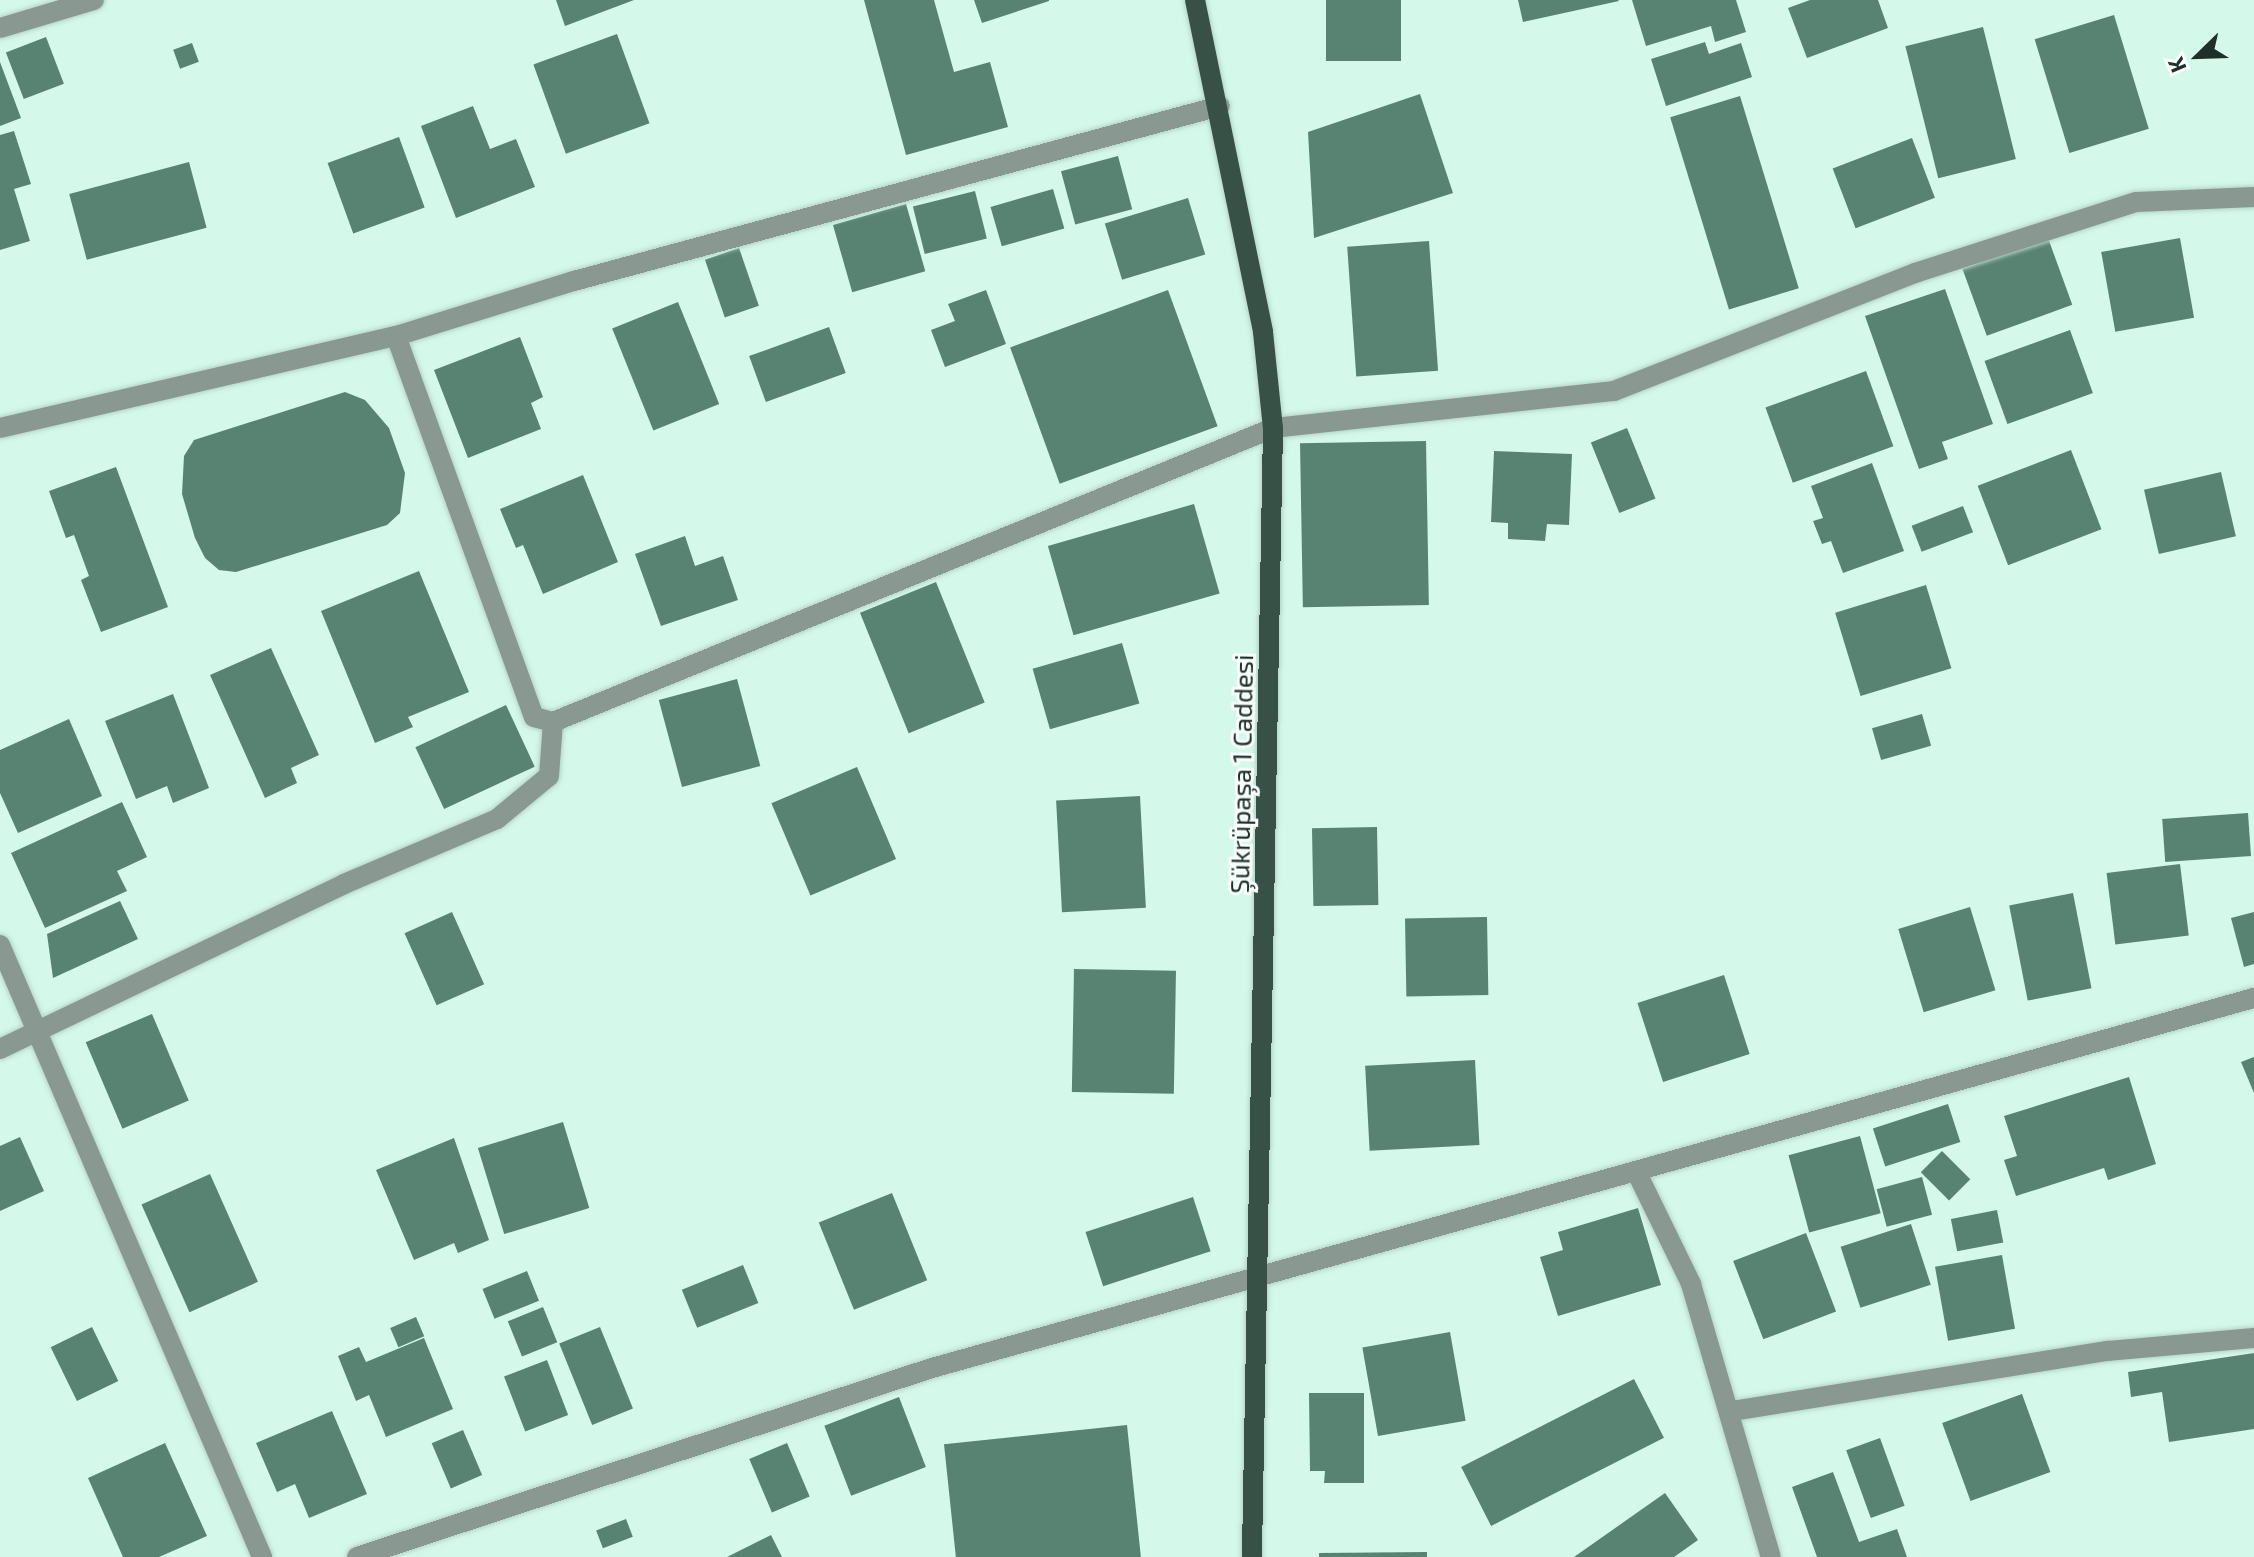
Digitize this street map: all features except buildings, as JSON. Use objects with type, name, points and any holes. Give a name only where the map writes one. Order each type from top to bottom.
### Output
[{"type":"main road","name":"Şükrüpaşa 1 Caddesi","points":[[1195,0],[1220,106],[1263,332],[1273,428],[1252,1557]]},
{"type":"street","points":[[0,28],[94,0]]},
{"type":"street","points":[[0,428],[396,336],[574,281],[1220,106]]},
{"type":"street","points":[[396,336],[534,717],[553,722],[1273,428],[1614,391],[1915,273],[2136,202],[2254,197]]},
{"type":"street","points":[[0,1049],[344,884],[497,819],[549,776],[553,722]]},
{"type":"street","points":[[0,945],[262,1557]]},
{"type":"street","points":[[357,1557],[932,1368],[1258,1280],[2254,998]]},
{"type":"street","points":[[1636,1171],[1691,1284],[1732,1411],[1771,1557]]},
{"type":"street","points":[[1732,1411],[2108,1351],[2254,1338]]}]
